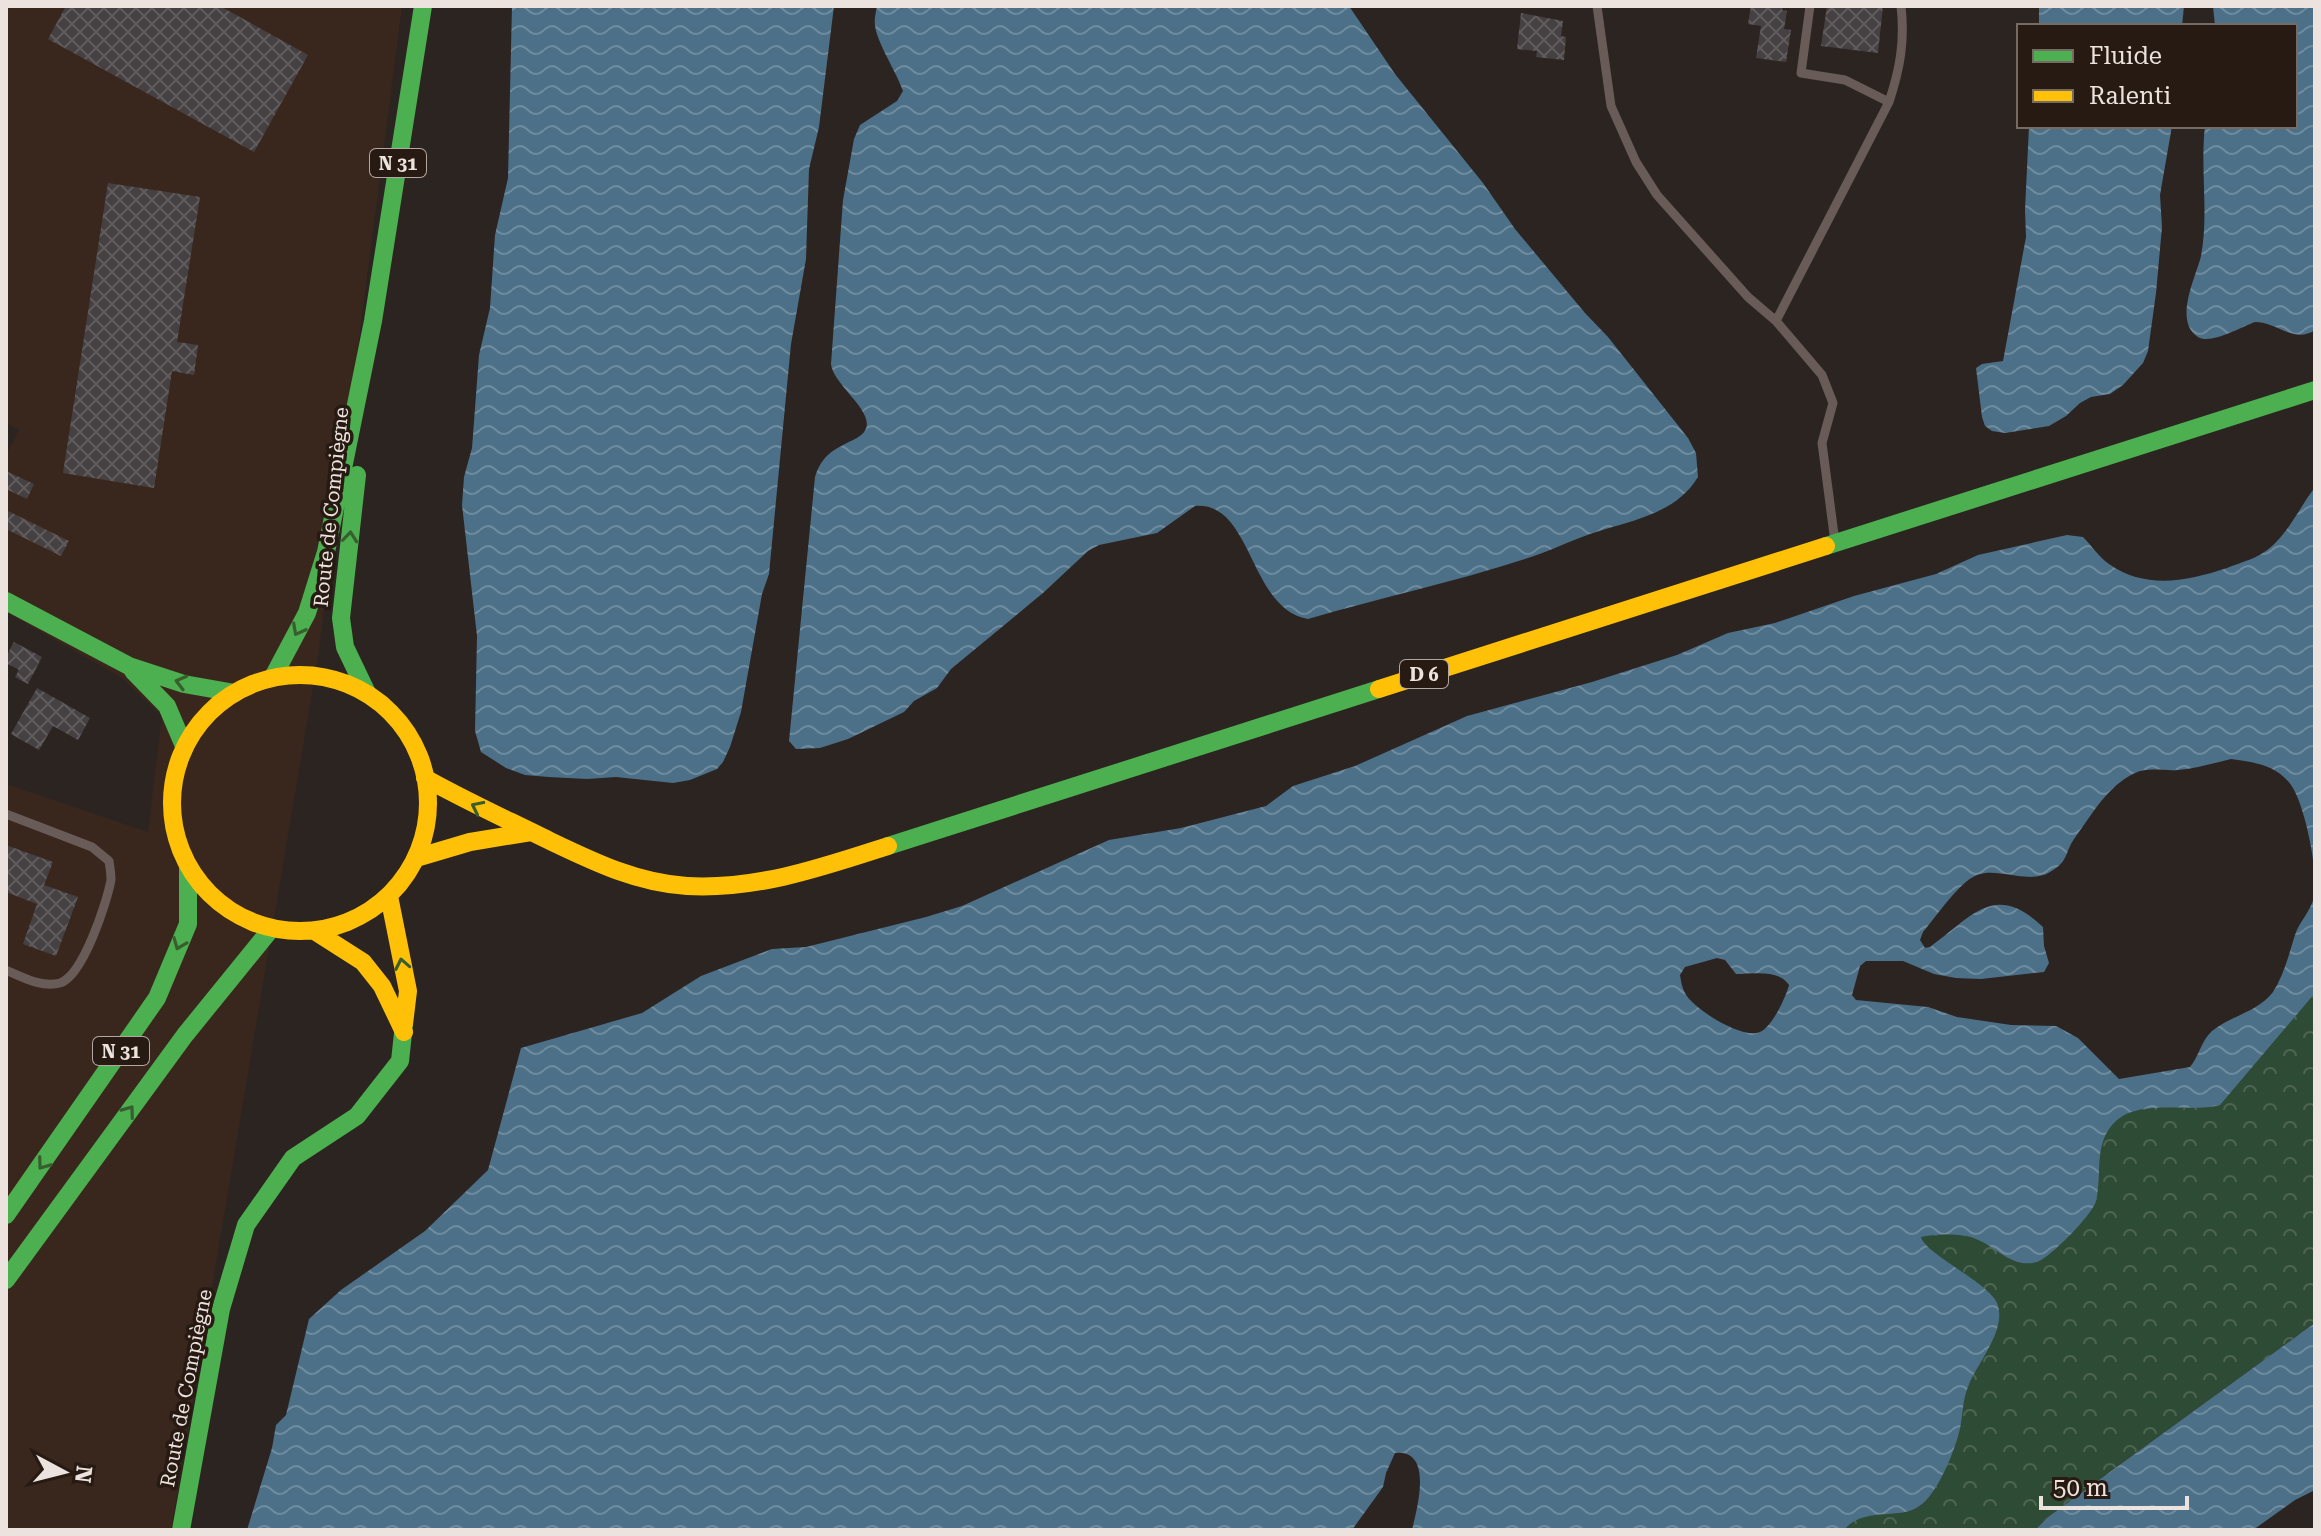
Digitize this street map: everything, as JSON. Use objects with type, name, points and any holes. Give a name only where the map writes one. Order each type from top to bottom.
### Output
[{"type":"main road","name":"Route de Compiègne","points":[[273,677],[307,613],[326,552],[373,321],[423,6]]},
{"type":"main road","name":"Route de Compiègne","points":[[367,693],[345,647],[341,618],[373,321]]},
{"type":"main road","name":"D 6","points":[[425,778],[471,805],[597,863],[653,882],[696,886],[748,885],[799,875],[2315,390]]},
{"type":"main road","points":[[6,601],[129,666],[184,684],[235,693]]},
{"type":"main road","points":[[129,666],[167,706],[184,746]]},
{"type":"main road","points":[[322,676],[367,693],[405,728],[425,778],[428,817],[416,858],[389,896],[351,921],[316,932],[271,929],[223,907],[188,867],[173,828],[172,786],[184,746],[202,719],[235,693],[273,677],[322,676]]},
{"type":"main road","points":[[416,858],[470,842],[531,832]]},
{"type":"main road","name":"N 31","points":[[6,1215],[157,998],[188,924],[188,867]]},
{"type":"main road","name":"Route de Compiègne","points":[[181,1530],[221,1309],[246,1225],[293,1158],[357,1116],[400,1061],[408,991],[389,896]]},
{"type":"main road","name":"N 31","points":[[6,1280],[185,1035],[271,929]]},
{"type":"main road","points":[[316,932],[363,962],[382,986],[404,1033]]},
{"type":"lane","points":[[1597,6],[1611,106],[1636,162],[1657,195],[1748,297],[1776,321],[1822,375],[1833,403],[1822,443],[1835,542]]},
{"type":"lane","points":[[1810,6],[1801,73],[1845,80],[1889,102]]},
{"type":"lane","points":[[1776,321],[1889,102],[1901,66],[1904,31],[1901,6]]},
{"type":"lane","points":[[6,814],[92,847],[109,861],[111,878],[86,957],[71,976],[60,983],[41,983],[6,970]]},
{"type":"shaded area","points":[[6,6],[402,6],[318,657],[171,1530],[6,1530],[6,784],[148,832],[162,716],[122,678],[6,612],[6,455],[19,430],[6,423]]},
{"type":"green space","points":[[2315,953],[2315,1323],[2048,1517],[2035,1530],[1692,1530],[1899,1141],[2216,1083]]},
{"type":"water","points":[[512,6],[834,6],[819,127],[809,169],[806,259],[791,344],[769,574],[762,594],[741,712],[730,747],[717,769],[690,780],[673,783],[616,777],[587,779],[525,775],[506,768],[481,752],[475,731],[477,636],[462,505],[464,477],[472,448],[479,355],[490,308],[495,235],[508,178]]},
{"type":"water","points":[[877,6],[1349,6],[1395,74],[1483,183],[1515,229],[1608,337],[1688,438],[1696,453],[1698,477],[1688,491],[1675,501],[1646,516],[1498,567],[1308,619],[1288,611],[1273,596],[1229,520],[1214,509],[1195,506],[1157,533],[1099,545],[1088,551],[1043,593],[951,669],[937,688],[914,701],[904,712],[848,739],[820,748],[796,749],[789,741],[815,477],[825,458],[864,432],[867,424],[864,414],[834,374],[831,364],[843,200],[854,139],[860,125],[897,101],[903,91],[876,32]]},
{"type":"water","points":[[2039,6],[2184,6],[2182,24],[2039,24]]},
{"type":"water","points":[[2213,6],[2315,6],[2315,330],[2307,334],[2293,334],[2255,322],[2218,337],[2203,339],[2191,330],[2187,321],[2188,298],[2203,240],[2205,128],[2297,128],[2297,24],[2215,24]]},
{"type":"water","points":[[2029,128],[2172,128],[2160,195],[2162,227],[2156,293],[2148,351],[2143,363],[2110,394],[2091,397],[2049,426],[2005,433],[1992,431],[1985,426],[1976,368],[2003,361],[2026,237]]},
{"type":"water","points":[[2315,487],[2315,886],[2313,856],[2301,807],[2291,785],[2279,773],[2256,763],[2231,759],[2184,769],[2145,770],[2125,779],[2108,794],[2056,868],[2032,877],[1995,873],[1977,875],[1955,892],[1920,940],[1925,948],[1930,947],[1984,908],[2011,906],[2043,927],[2049,963],[2044,972],[1981,979],[1934,974],[1903,961],[1866,961],[1860,966],[1852,995],[1856,1000],[1928,1007],[1957,1017],[2011,1025],[2056,1026],[2078,1038],[2119,1079],[2190,1067],[2212,1031],[2260,1004],[2273,992],[2297,930],[2314,897],[2315,887],[2315,993],[2220,1105],[2153,1108],[2127,1114],[2117,1120],[2109,1129],[2101,1148],[2098,1190],[2093,1207],[2061,1244],[2037,1262],[2012,1260],[1970,1237],[1921,1237],[1933,1251],[1992,1295],[1999,1313],[1995,1335],[1966,1392],[1959,1432],[1947,1466],[1935,1489],[1914,1509],[1862,1518],[1844,1530],[1412,1530],[1419,1495],[1419,1470],[1415,1460],[1407,1454],[1395,1453],[1383,1487],[1352,1530],[247,1530],[276,1425],[286,1415],[309,1319],[341,1290],[425,1231],[488,1170],[521,1048],[642,1013],[701,976],[772,949],[806,947],[962,906],[1109,840],[1181,828],[1266,806],[1293,786],[1355,766],[1467,716],[1677,655],[1728,633],[1775,623],[1854,596],[1936,574],[1978,555],[2067,535],[2083,537],[2109,564],[2137,577],[2167,581],[2197,577],[2227,568],[2256,557],[2271,547]],"holes":[[[1717,958],[1725,960],[1736,974],[1772,974],[1789,985],[1782,1004],[1765,1029],[1742,1032],[1719,1022],[1685,993],[1680,975],[1685,967]]]},
{"type":"water","points":[[2315,1323],[2315,1490],[2295,1500],[2253,1530],[2035,1530],[2048,1517]]},
{"type":"building","points":[[66,6],[220,6],[308,55],[254,152],[48,39]]},
{"type":"building","points":[[1751,6],[1783,6],[1782,10],[1787,11],[1784,29],[1791,30],[1786,62],[1756,58],[1761,26],[1748,24]]},
{"type":"building","points":[[1827,6],[1883,6],[1878,53],[1821,46]]},
{"type":"building","points":[[1521,13],[1563,21],[1561,36],[1566,37],[1564,60],[1536,57],[1537,51],[1517,49]]},
{"type":"building","points":[[108,183],[200,197],[177,342],[198,345],[194,375],[172,371],[154,488],[63,473]]},
{"type":"building","points":[[6,471],[34,484],[27,499],[6,489]]},
{"type":"building","points":[[6,510],[69,541],[61,556],[6,529]]},
{"type":"building","points":[[14,642],[42,657],[28,684],[15,677],[19,670],[6,663]]},
{"type":"building","points":[[37,688],[90,718],[78,740],[53,726],[39,750],[11,734]]},
{"type":"building","points":[[6,845],[53,862],[44,885],[78,897],[56,956],[23,944],[37,904],[6,892]]},
{"type":"traffic: fast","points":[[273,677],[307,613],[326,552],[373,321],[423,6]]},
{"type":"traffic: fast","points":[[1826,546],[2315,390]]},
{"type":"traffic: fast","points":[[357,475],[341,618],[345,647],[367,693]]},
{"type":"traffic: fast","points":[[6,601],[129,666],[184,684],[235,693]]},
{"type":"traffic: fast","points":[[133,671],[167,706],[184,746]]},
{"type":"traffic: fast","points":[[888,846],[1379,689]]},
{"type":"traffic: fast","points":[[6,1215],[157,998],[188,924],[188,867]]},
{"type":"traffic: fast","points":[[6,1280],[185,1035],[271,929]]},
{"type":"traffic: fast","points":[[181,1530],[221,1309],[246,1225],[293,1158],[357,1116],[400,1061],[404,1024]]},
{"type":"traffic: slow","points":[[1379,689],[1826,546]]},
{"type":"traffic: slow","points":[[300,675],[337,681],[360,690],[381,704],[399,722],[418,754],[428,803],[422,840],[413,863],[399,884],[381,902],[349,921],[300,931],[263,925],[240,916],[219,902],[201,884],[182,852],[172,803],[178,766],[187,743],[201,722],[219,704],[251,685],[300,675]]},
{"type":"traffic: slow","points":[[425,778],[583,856],[633,876],[669,884],[713,886],[764,881],[888,846]]},
{"type":"traffic: slow","points":[[416,858],[470,842],[531,832]]},
{"type":"traffic: slow","points":[[389,896],[408,991],[404,1024]]},
{"type":"traffic: slow","points":[[316,932],[363,962],[382,986],[404,1032]]}]
